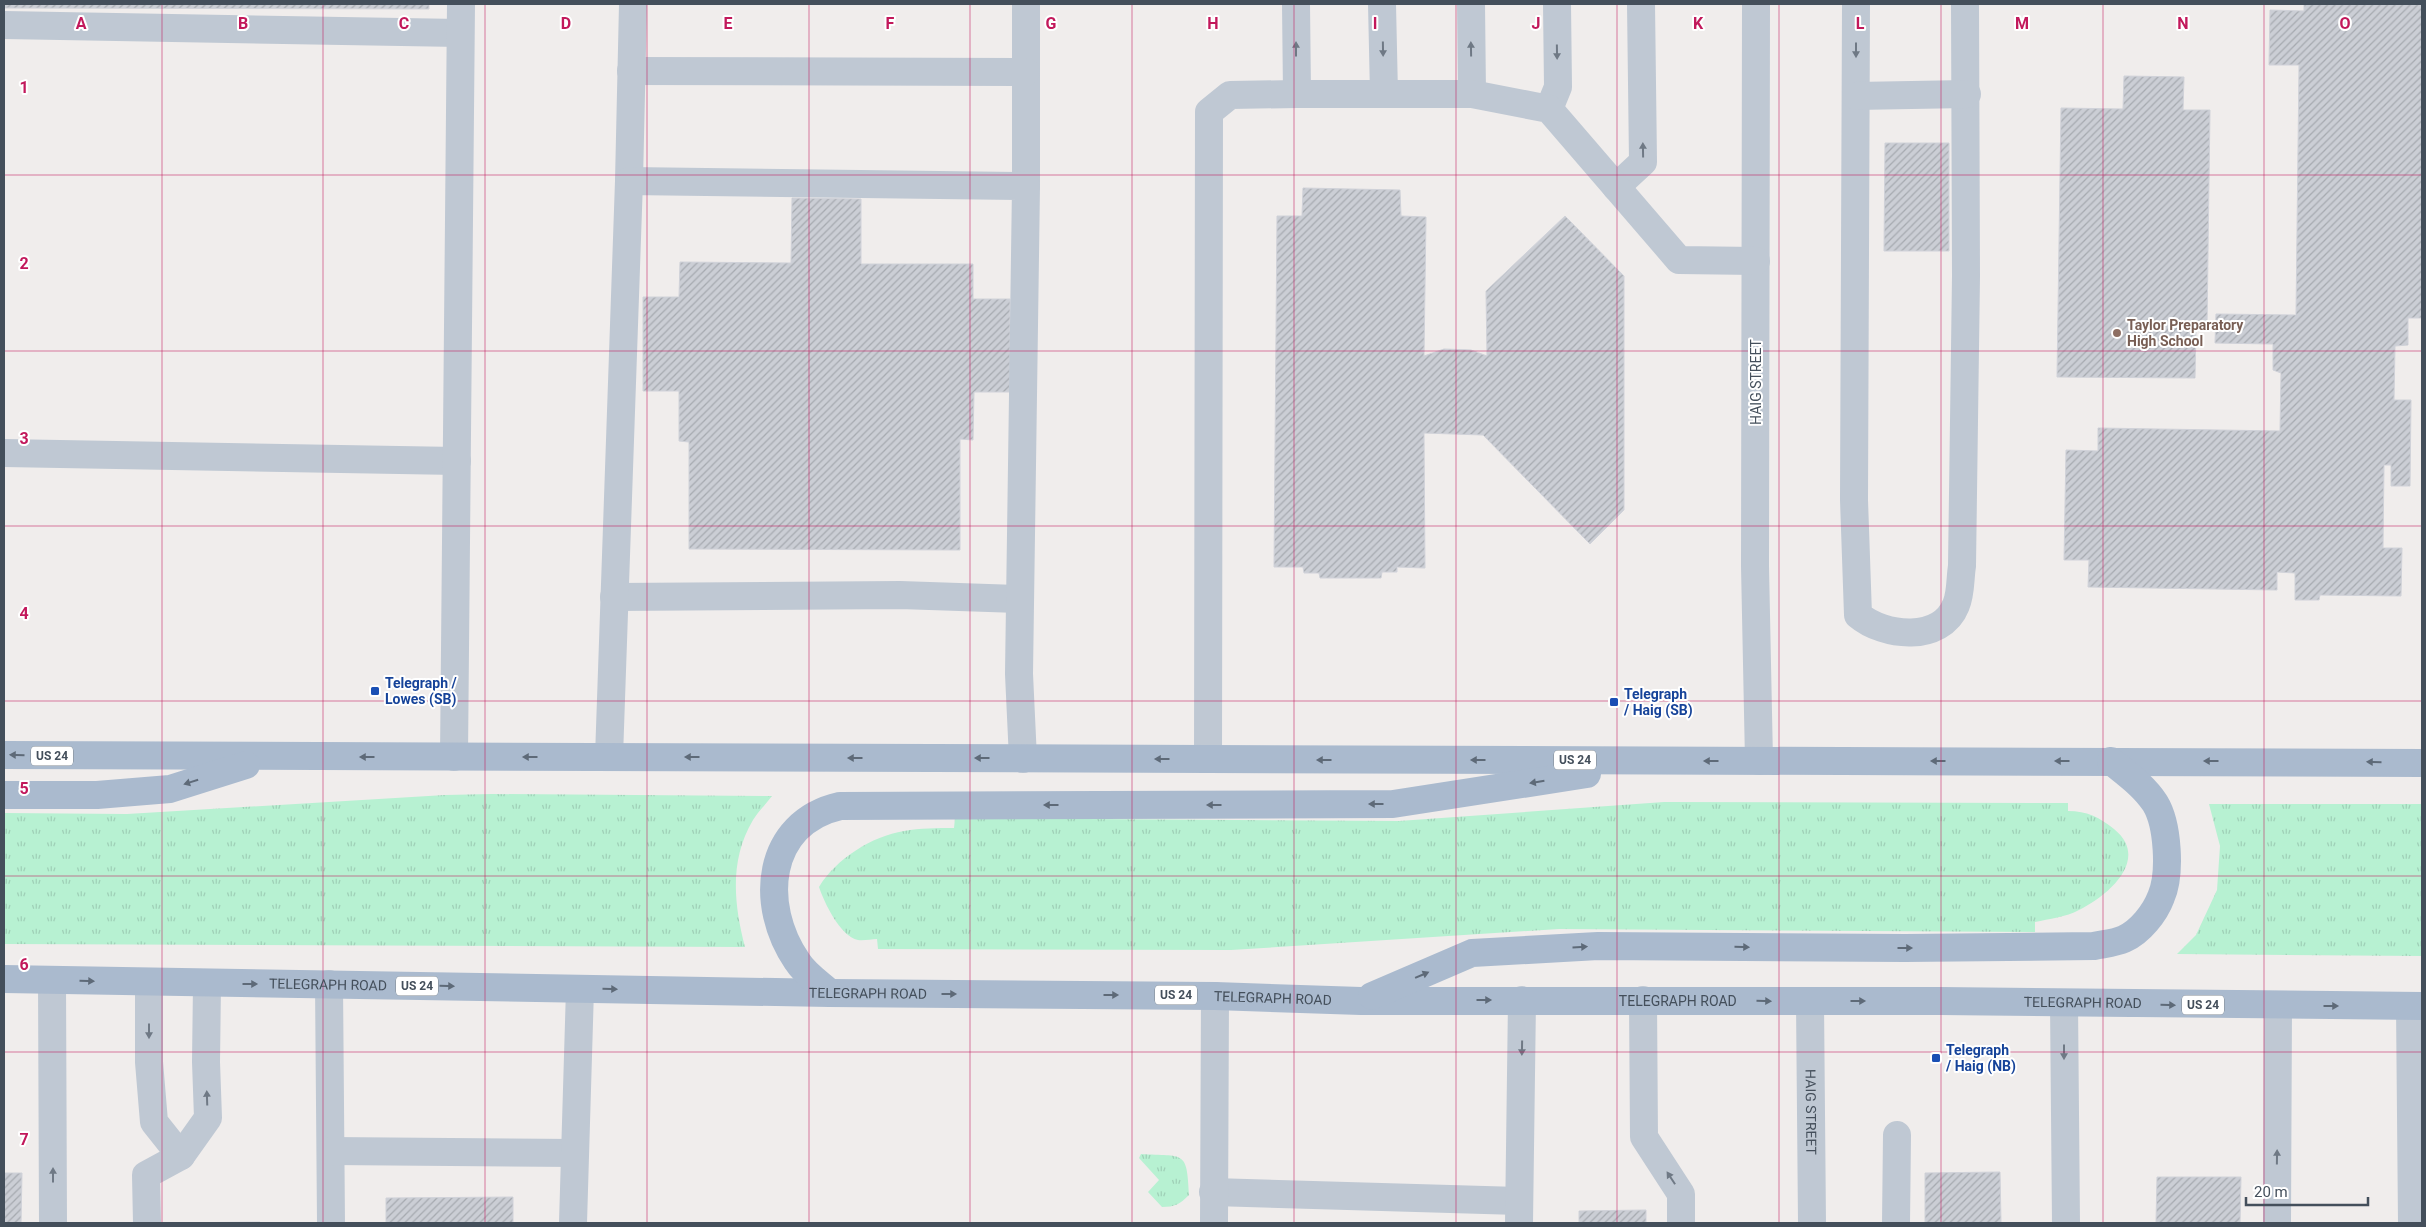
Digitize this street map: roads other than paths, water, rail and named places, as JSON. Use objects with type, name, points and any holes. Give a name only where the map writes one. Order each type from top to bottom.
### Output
[{"type":"main road","name":"US 24","points":[[4,755],[2422,763]]},
{"type":"main road","points":[[4,795],[97,795],[170,788],[271,757]]},
{"type":"main road","points":[[830,993],[808,974],[789,949],[778,924],[773,897],[773,879],[778,859],[786,843],[810,818],[826,809],[849,806],[1393,804],[1672,760]]},
{"type":"main road","points":[[1361,1001],[1472,953],[1598,946],[1896,948],[2094,946],[2124,939],[2148,920],[2162,896],[2166,864],[2165,831],[2156,805],[2141,786],[2111,761]]},
{"type":"main road","name":"TELEGRAPH ROAD","points":[[4,979],[207,984],[329,984],[830,993],[1215,996],[1361,1001],[1643,1000],[2416,1006]]},
{"type":"street","points":[[454,757],[461,4]]},
{"type":"street","points":[[609,757],[629,181],[633,4]]},
{"type":"street","points":[[1023,759],[1019,674],[1026,186],[1026,4]]},
{"type":"street","points":[[1296,4],[1296,94]]},
{"type":"street","points":[[1382,4],[1384,94]]},
{"type":"street","points":[[1471,4],[1472,94]]},
{"type":"street","points":[[1549,109],[1558,86],[1557,4]]},
{"type":"street","points":[[1616,187],[1643,162],[1641,4]]},
{"type":"street","name":"HAIG STREET","points":[[1756,4],[1755,566],[1759,761]]},
{"type":"street","points":[[1856,4],[1854,500],[1858,615],[1870,624],[1891,630],[1920,632],[1938,628],[1956,606],[1962,566],[1966,449],[1967,94],[1965,4]]},
{"type":"street","points":[[4,25],[460,32]]},
{"type":"street","points":[[631,71],[1026,72]]},
{"type":"street","points":[[1208,760],[1209,112],[1230,95],[1296,94],[1472,94],[1549,109],[1679,260],[1756,261]]},
{"type":"street","points":[[1856,96],[1967,94]]},
{"type":"street","points":[[629,181],[1026,186]]},
{"type":"street","points":[[4,452],[457,461]]},
{"type":"street","points":[[614,597],[900,595],[1020,599]]},
{"type":"street","points":[[52,980],[53,1223]]},
{"type":"street","points":[[149,983],[149,1062],[154,1122],[182,1156]]},
{"type":"street","points":[[147,1223],[146,1175],[182,1156],[208,1118],[206,1062],[207,984]]},
{"type":"street","points":[[329,984],[331,1223]]},
{"type":"street","points":[[573,1223],[580,988]]},
{"type":"street","points":[[1214,1223],[1212,1192],[1215,996]]},
{"type":"street","points":[[1212,1192],[1519,1212],[1522,1000]]},
{"type":"street","points":[[1643,1000],[1644,1137],[1681,1194],[1681,1223]]},
{"type":"street","name":"HAIG STREET","points":[[1810,1002],[1812,1223]]},
{"type":"street","points":[[2064,1003],[2066,1223]]},
{"type":"street","points":[[2277,1223],[2278,1006]]},
{"type":"street","points":[[2412,1223],[2416,1006]]},
{"type":"street","points":[[1896,1223],[1897,1135]]},
{"type":"street","points":[[331,1151],[575,1153]]},
{"type":"place","name":"Taylor Preparatory High School","points":[[2117,333]]},
{"type":"place","name":"Telegraph / Lowes (SB)","points":[[375,691]]},
{"type":"place","name":"Telegraph / Haig (SB)","points":[[1614,702]]},
{"type":"place","name":"Telegraph / Haig (NB)","points":[[1936,1058]]}]
